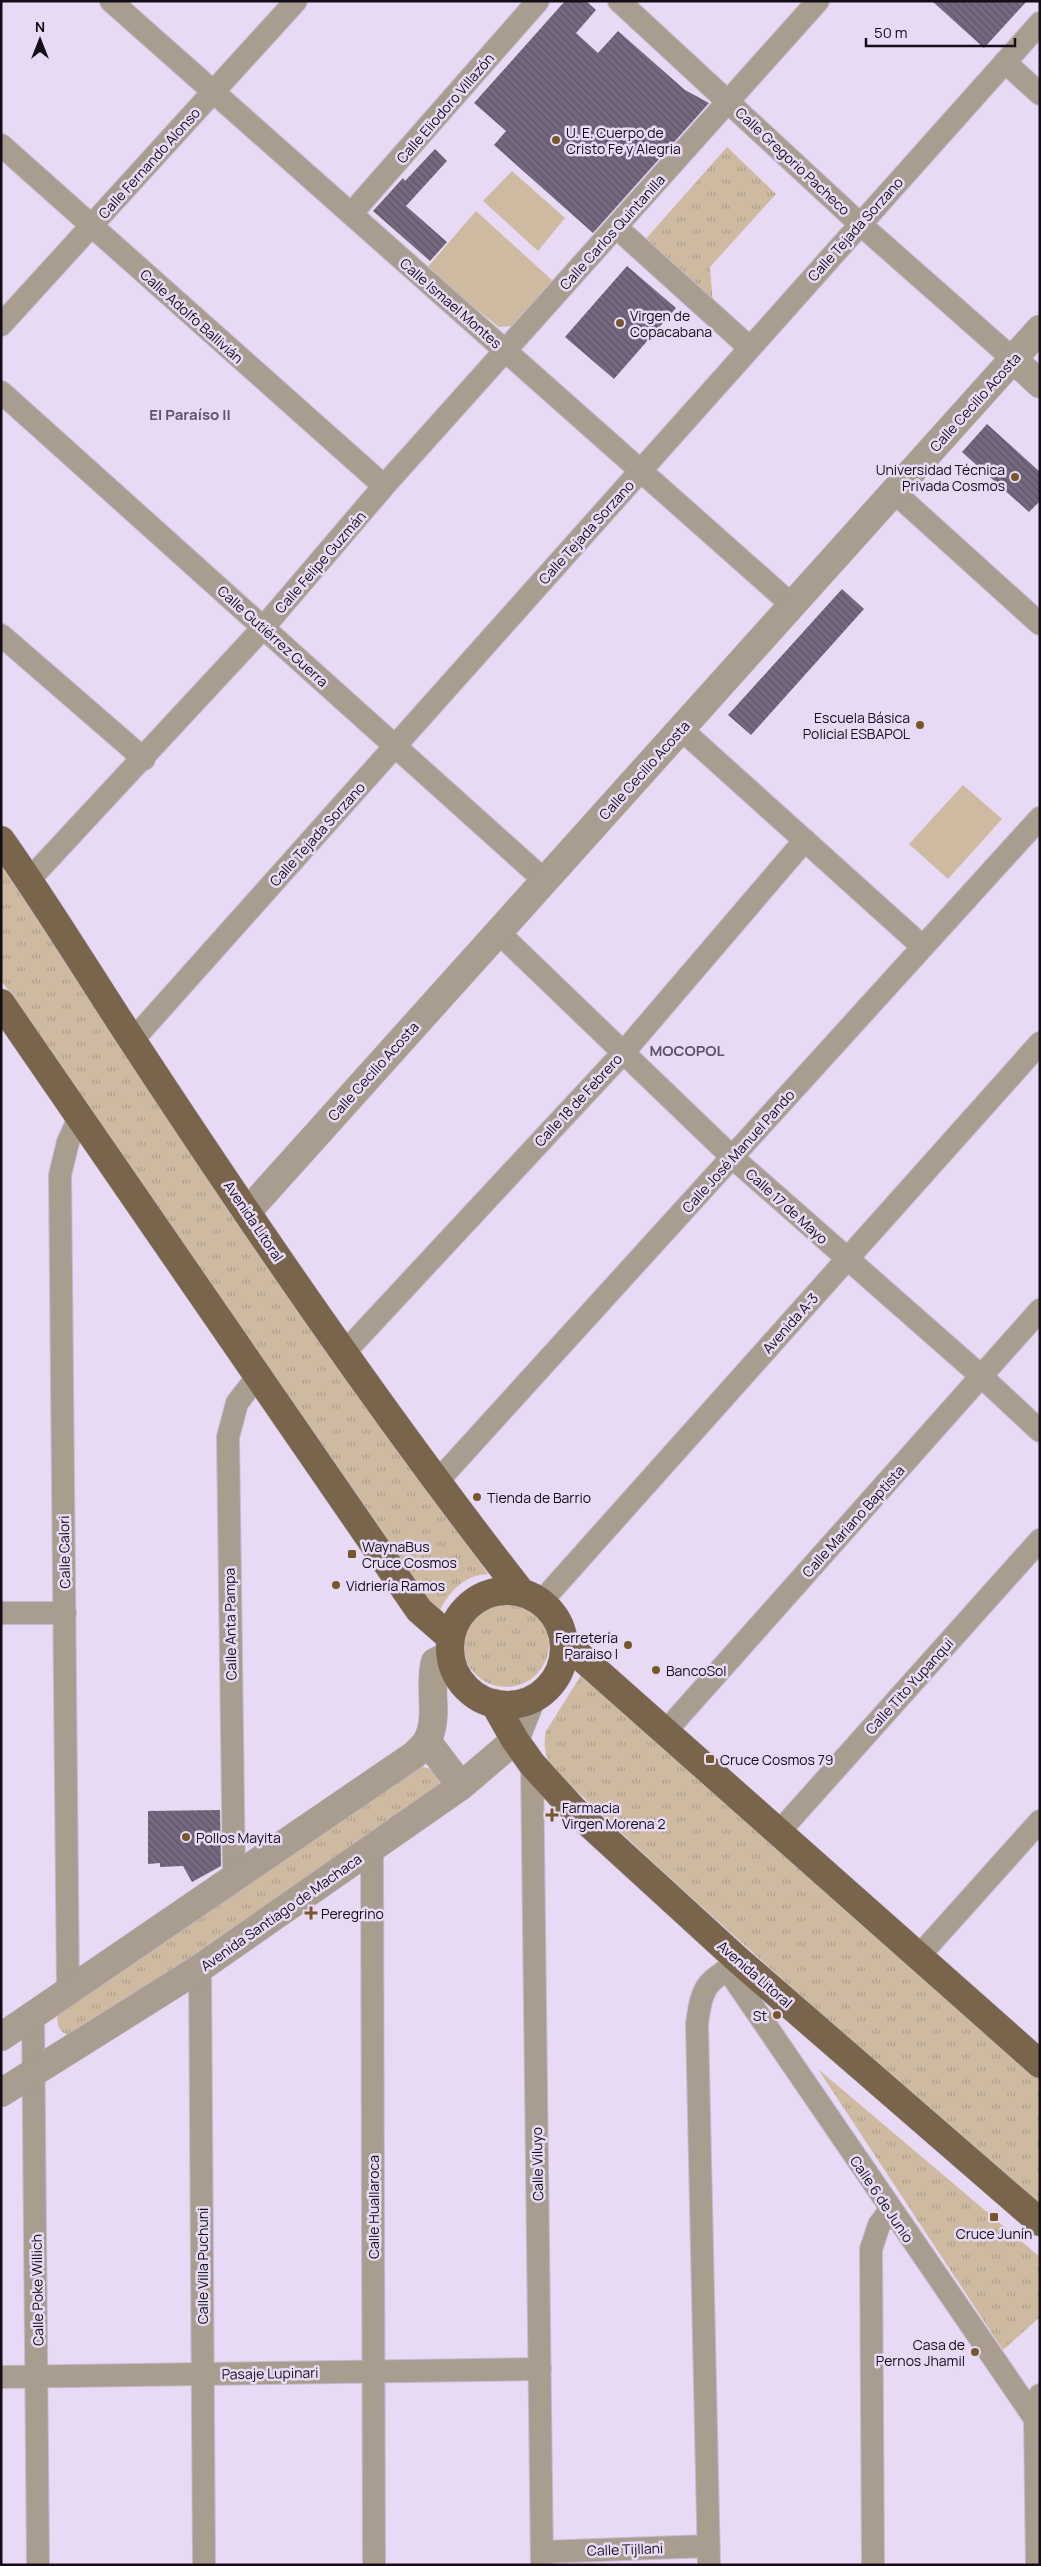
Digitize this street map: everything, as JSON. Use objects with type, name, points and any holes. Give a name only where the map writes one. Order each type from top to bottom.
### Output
[{"type":"main road","name":"Avenida Litoral","points":[[1,840],[29,880],[132,1041],[248,1210],[343,1354],[436,1483],[531,1597]]},
{"type":"main road","points":[[1,1003],[419,1610],[451,1646]]},
{"type":"main road","points":[[500,1591],[531,1597],[557,1619],[564,1642],[564,1655],[559,1673],[547,1689],[532,1700],[513,1704],[494,1703],[477,1696],[463,1684],[456,1673],[451,1646],[459,1618],[474,1601],[500,1591]]},
{"type":"main road","points":[[564,1642],[1040,2064]]},
{"type":"main road","name":"Avenida Litoral","points":[[494,1703],[515,1740],[532,1764],[573,1809],[733,1965],[1040,2222]]},
{"type":"street","name":"Calle Ismael Montes","points":[[111,1],[792,605]]},
{"type":"street","name":"Calle Fernando Alonso","points":[[1,326],[296,1]]},
{"type":"street","name":"Calle Eliodoro Villazón","points":[[351,214],[538,1]]},
{"type":"street","name":"Calle Gregorio Pacheco","points":[[619,1],[860,224],[1013,359]]},
{"type":"street","name":"Calle Carlos Quintanilla","points":[[506,351],[818,1]]},
{"type":"street","name":"Calle Tejada Sorzano","points":[[132,1041],[1040,23]]},
{"type":"street","points":[[1005,62],[1040,94]]},
{"type":"street","name":"Calle Adolfo Ballivián","points":[[1,145],[384,486]]},
{"type":"street","points":[[616,227],[750,348]]},
{"type":"street","name":"Calle Cecilio Acosta","points":[[248,1210],[1040,329]]},
{"type":"street","name":"Calle Felipe Guzmán","points":[[29,880],[144,759],[264,628],[384,486],[506,351]]},
{"type":"street","points":[[1013,359],[1040,384]]},
{"type":"street","name":"Calle Gutiérrez Guerra","points":[[1,392],[544,880]]},
{"type":"street","points":[[894,492],[1040,624]]},
{"type":"street","points":[[1,635],[144,759]]},
{"type":"street","points":[[681,729],[923,946]]},
{"type":"street","name":"Calle José Manuel Pando","points":[[436,1483],[1040,818]]},
{"type":"street","name":"Calle 18 de Febrero","points":[[343,1354],[623,1053],[806,840]]},
{"type":"street","name":"Calle 17 de Mayo","points":[[498,932],[732,1157],[981,1376],[1040,1431]]},
{"type":"street","name":"Avenida A-3","points":[[531,1597],[847,1259],[1040,1043]]},
{"type":"street","name":"Calle Calori","points":[[68,1990],[60,1175],[68,1142],[79,1118]]},
{"type":"street","name":"Calle Mariano Baptista","points":[[666,1732],[1040,1310]]},
{"type":"street","name":"Calle Anta Pampa","points":[[234,1879],[228,1437],[237,1403],[257,1377]]},
{"type":"street","name":"Calle Tito Yupanqui","points":[[779,1832],[1040,1540]]},
{"type":"street","points":[[1,1613],[64,1612]]},
{"type":"street","points":[[1,2037],[414,1755],[427,1741],[433,1710],[432,1673],[436,1662],[451,1646]]},
{"type":"street","name":"Avenida Santiago de Machaca","points":[[1,2093],[200,1968],[462,1786],[515,1740],[532,1700]]},
{"type":"street","points":[[427,1741],[462,1786]]},
{"type":"street","name":"Calle Viluyo","points":[[532,1764],[542,2559]]},
{"type":"street","points":[[919,1956],[1036,1831]]},
{"type":"street","name":"Calle Huallaroca","points":[[372,1849],[374,2565]]},
{"type":"street","points":[[709,2555],[697,2024],[701,1999],[711,1981],[733,1965]]},
{"type":"street","name":"Calle 6 de Junio","points":[[733,1965],[890,2210],[1037,2423]]},
{"type":"street","name":"Calle Villa Puchuni","points":[[200,1968],[204,2565]]},
{"type":"street","name":"Calle Poke Willich","points":[[34,2015],[38,2565]]},
{"type":"street","points":[[873,2565],[871,2249],[879,2225],[890,2210]]},
{"type":"street","name":"Pasaje Lupinari","points":[[1,2377],[540,2370]]},
{"type":"street","points":[[1037,2565],[1037,2423],[1040,2395]]},
{"type":"street","name":"Calle Tijllani","points":[[542,2559],[709,2555]]},
{"type":"green space","points":[[727,147],[776,194],[710,267],[713,304],[643,242]]},
{"type":"green space","points":[[512,171],[565,218],[538,251],[483,201]]},
{"type":"green space","points":[[476,211],[553,281],[513,326],[499,327],[426,269]]},
{"type":"green space","points":[[963,785],[1002,819],[948,879],[909,844]]},
{"type":"green space","points":[[1,862],[333,1353],[488,1574],[471,1578],[457,1586],[438,1614],[1,980]]},
{"type":"green space","points":[[506,1601],[522,1604],[530,1608],[542,1620],[546,1628],[549,1644],[546,1660],[542,1668],[530,1680],[522,1684],[506,1687],[490,1684],[482,1680],[470,1668],[466,1660],[463,1644],[466,1628],[470,1620],[482,1608],[490,1604]]},
{"type":"green space","points":[[585,1669],[1040,2072],[1040,2210],[672,1880],[551,1767],[545,1749],[546,1731]]},
{"type":"green space","points":[[423,1767],[435,1773],[439,1779],[440,1786],[78,2037],[67,2035],[60,2030],[57,2021],[59,2010],[418,1768]]},
{"type":"green space","points":[[818,2069],[1040,2257],[1040,2317],[1003,2350]]},
{"type":"building","points":[[565,1],[586,1],[596,10],[576,33],[598,53],[618,31],[685,90],[709,103],[593,233],[494,145],[506,131],[474,103]]},
{"type":"building","points":[[932,1],[1027,1],[984,48]]},
{"type":"building","points":[[435,149],[447,161],[406,206],[447,242],[430,261],[373,211],[403,178],[405,181]]},
{"type":"building","name":"Virgen de Copacabana","points":[[627,266],[676,308],[614,379],[565,337]]},
{"type":"building","name":"Universidad Técnica Privada Cosmos","points":[[987,424],[1040,472],[1040,501],[1029,512],[962,452]]},
{"type":"building","points":[[842,589],[864,609],[751,735],[728,715]]},
{"type":"building","name":"Pollos Mayita","points":[[220,1810],[221,1866],[192,1882],[183,1866],[160,1867],[160,1863],[148,1864],[148,1811]]},
{"type":"place","name":"U. E. Cuerpo de Cristo Fe y Alegria","points":[[556,140]]},
{"type":"place","name":"Virgen de Copacabana","points":[[620,323]]},
{"type":"place","name":"Universidad Técnica Privada Cosmos","points":[[1015,477]]},
{"type":"place","name":"Escuela Básica Policial ESBAPOL","points":[[920,725]]},
{"type":"place","name":"Tienda de Barrio","points":[[477,1497]]},
{"type":"place","name":"WaynaBus Cruce Cosmos","points":[[352,1554]]},
{"type":"place","name":"Vidriería Ramos","points":[[336,1585]]},
{"type":"place","name":"Ferretería Paraiso I","points":[[628,1645]]},
{"type":"place","name":"BancoSol","points":[[656,1670]]},
{"type":"place","name":"Cruce Cosmos 79","points":[[710,1759]]},
{"type":"place","name":"Farmacia Virgen Morena 2","points":[[552,1815]]},
{"type":"place","name":"Pollos Mayita","points":[[186,1837]]},
{"type":"place","name":"Peregrino","points":[[311,1913]]},
{"type":"place","name":"St","points":[[777,2015]]},
{"type":"place","name":"Cruce Junín","points":[[994,2217]]},
{"type":"place","name":"Casa de Pernos Jhamil","points":[[975,2352]]},
{"type":"district","name":"El Paraíso II","points":[[190,414]]},
{"type":"district","name":"MOCOPOL","points":[[687,1050]]}]
